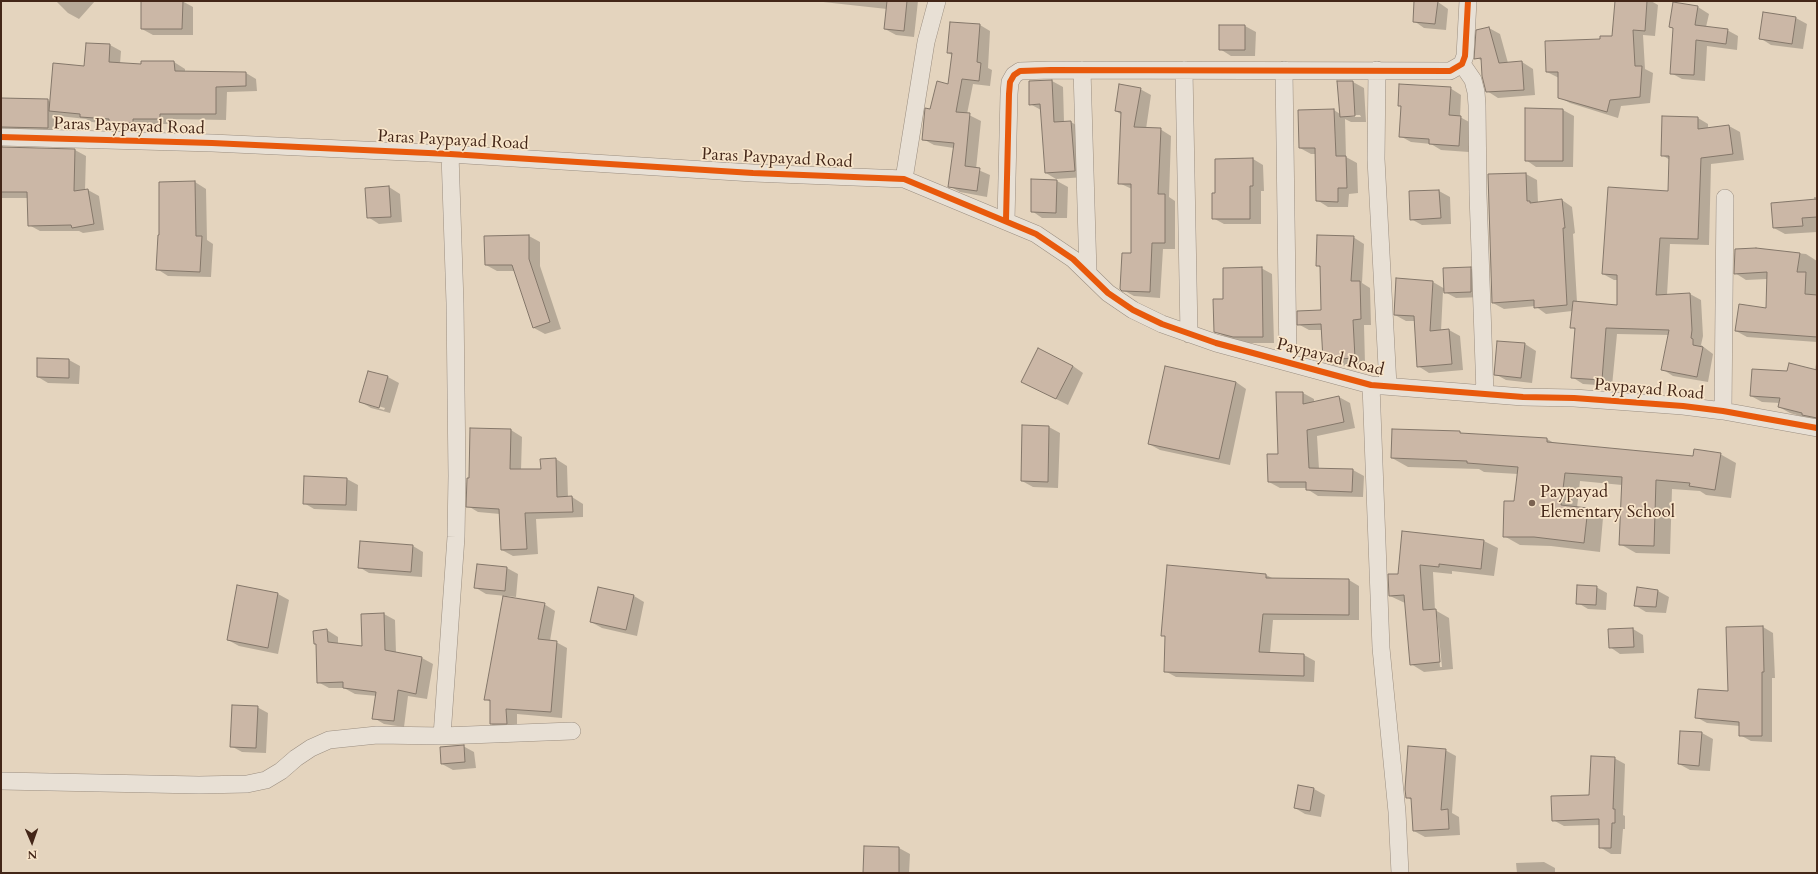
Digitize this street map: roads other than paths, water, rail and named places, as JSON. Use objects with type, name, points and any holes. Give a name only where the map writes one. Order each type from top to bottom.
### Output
[{"type":"street","points":[[904,179],[926,42],[937,1]]},
{"type":"street","points":[[1006,220],[1010,82],[1014,75],[1027,70],[1450,71],[1462,64],[1465,56],[1468,1]]},
{"type":"street","points":[[1462,64],[1473,80],[1477,105],[1478,194],[1485,394]]},
{"type":"street","points":[[1082,70],[1088,273]]},
{"type":"street","points":[[1184,70],[1189,334]]},
{"type":"street","points":[[1284,70],[1288,362]]},
{"type":"street","points":[[1377,70],[1376,159],[1388,386]]},
{"type":"street","name":"Paras Paypayad Road","points":[[1,137],[212,143],[450,154],[753,173],[904,179]]},
{"type":"street","points":[[442,736],[454,575],[457,476],[455,303],[450,154]]},
{"type":"street","name":"Paypayad Road","points":[[904,179],[1006,220],[1036,234],[1073,259],[1108,292],[1133,310],[1162,324],[1216,343],[1371,385],[1523,397],[1574,398],[1723,411],[1817,428]]},
{"type":"street","points":[[1723,411],[1725,198]]},
{"type":"street","points":[[1371,385],[1381,648],[1397,812],[1400,873]]},
{"type":"street","points":[[1,781],[199,785],[247,784],[266,780],[282,771],[296,758],[311,748],[329,740],[377,735],[442,736],[572,731]]},
{"type":"place","name":"Paypayad Elementary School","points":[[1532,503]]}]
